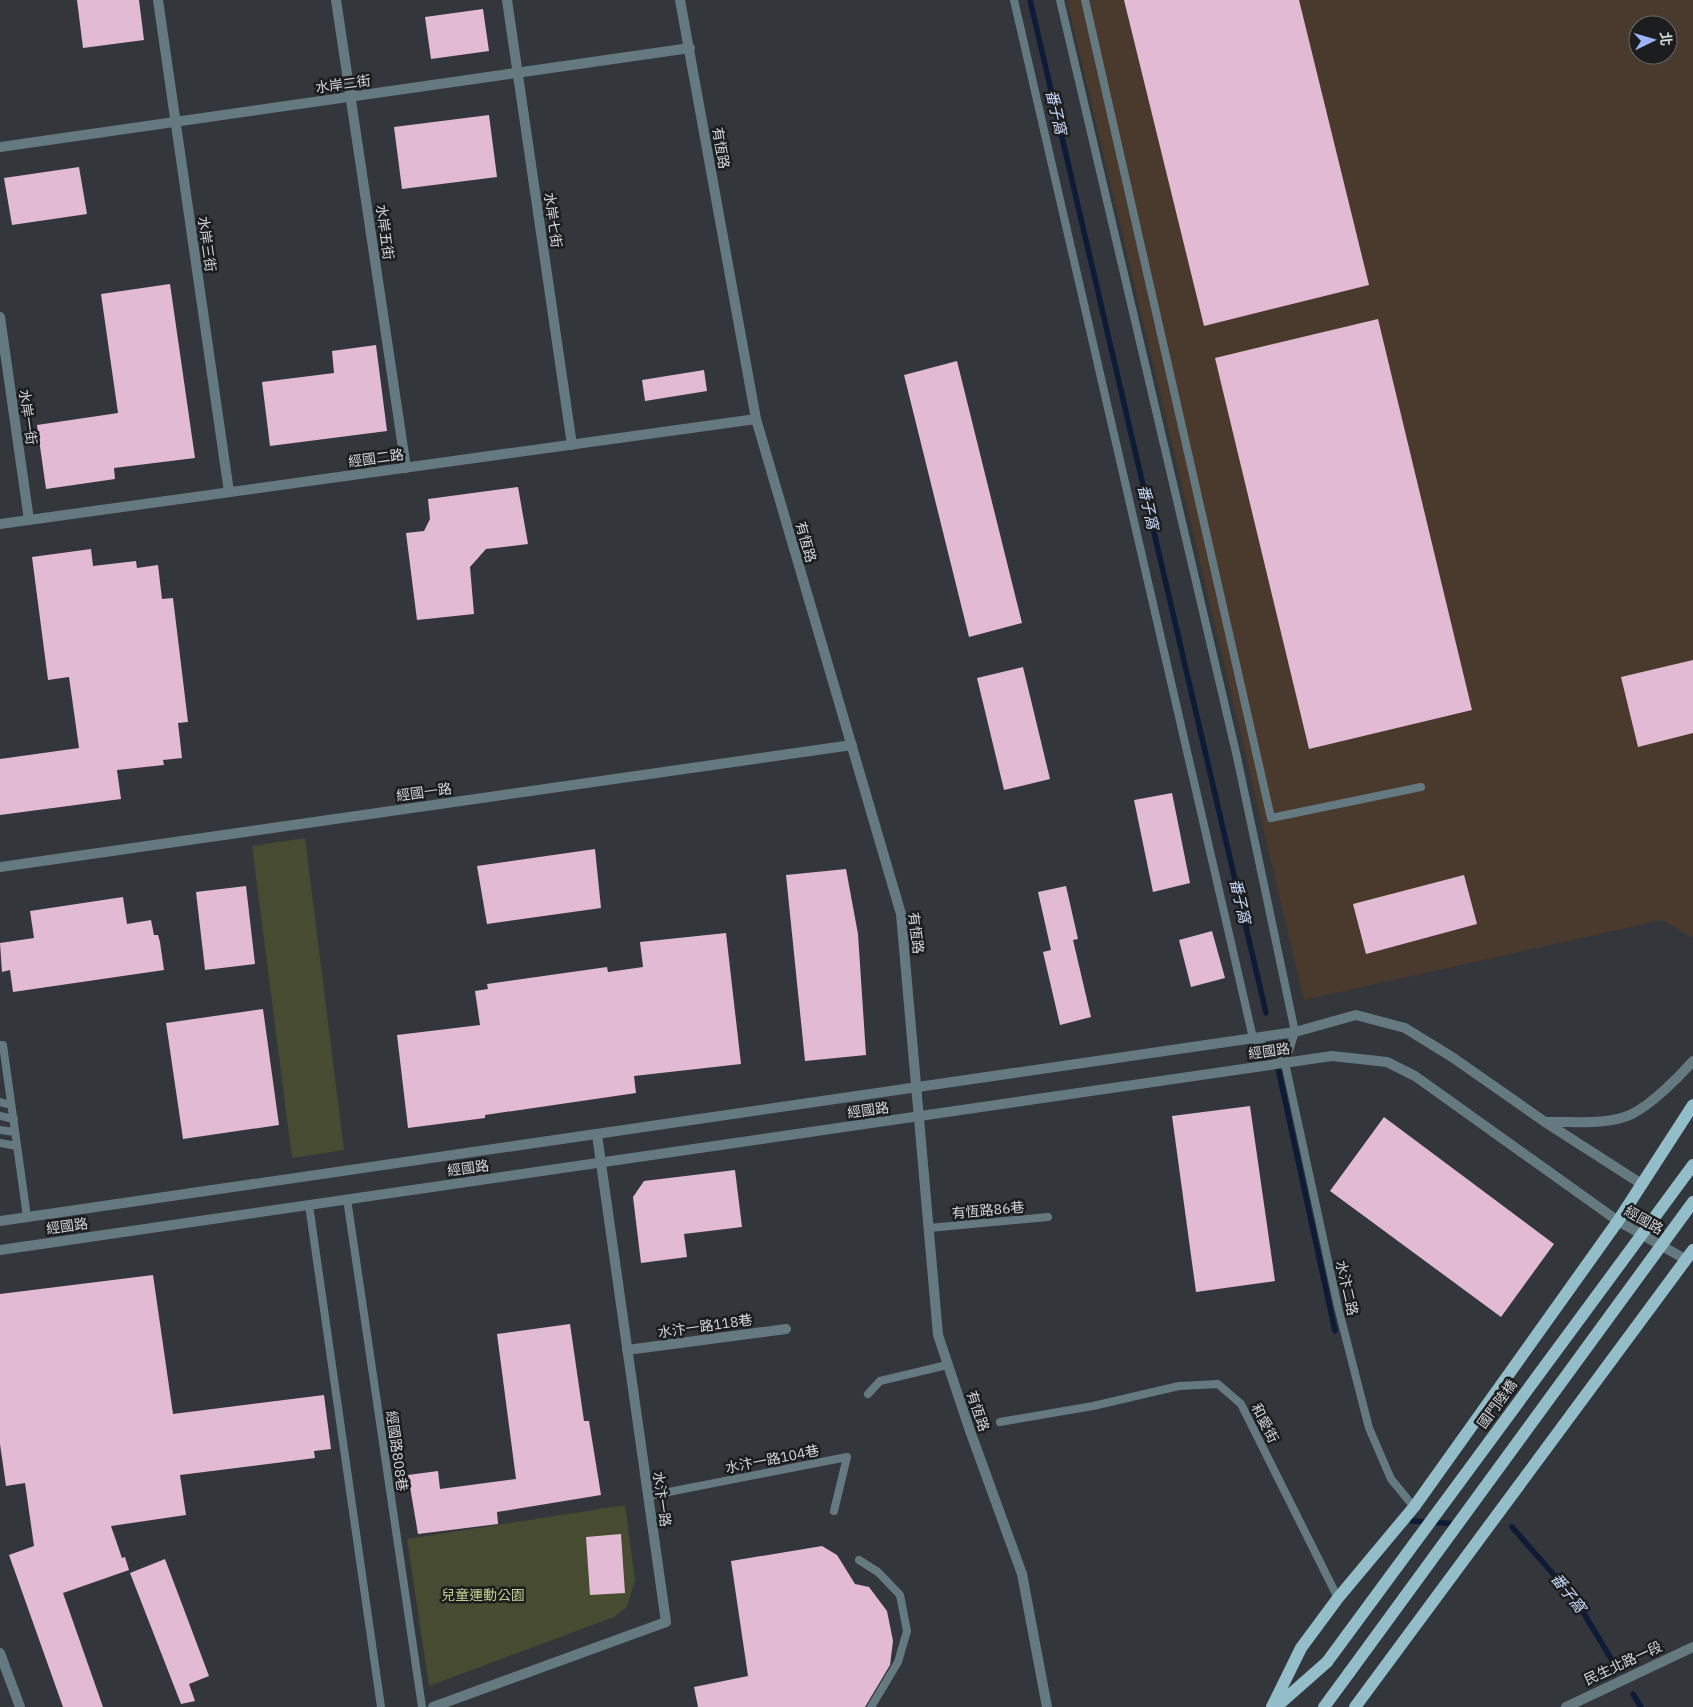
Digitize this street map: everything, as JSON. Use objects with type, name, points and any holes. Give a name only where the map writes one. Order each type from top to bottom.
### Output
[{"type":"main road","points":[[1274,1707],[1301,1648],[1338,1598],[1414,1507],[1618,1221],[1640,1183],[1693,1105]]},
{"type":"main road","name":"國門陸橋","points":[[1274,1707],[1327,1662],[1693,1165]]},
{"type":"main road","points":[[1324,1707],[1693,1202]]},
{"type":"main road","points":[[1355,1707],[1689,1254]]},
{"type":"street","name":"水岸三街","points":[[158,0],[229,492]]},
{"type":"street","name":"水岸五街","points":[[336,0],[406,468]]},
{"type":"street","name":"水岸七街","points":[[507,0],[572,444]]},
{"type":"street","name":"有恆路","points":[[680,0],[756,419],[901,914],[938,1335],[1022,1574],[1048,1707]]},
{"type":"street","name":"水岸二街","points":[[0,148],[690,48]]},
{"type":"street","name":"水岸一街","points":[[0,318],[29,520]]},
{"type":"street","name":"經國二路","points":[[0,524],[756,419]]},
{"type":"street","name":"經國一路","points":[[0,867],[852,744]]},
{"type":"street","name":"經國路","points":[[0,1221],[1295,1032],[1356,1015],[1405,1028],[1452,1057],[1545,1122],[1640,1183]]},
{"type":"street","name":"經國路","points":[[0,1250],[1332,1056],[1387,1062],[1415,1076],[1618,1221],[1689,1254]]},
{"type":"street","points":[[1545,1122],[1600,1121],[1632,1114],[1674,1082],[1693,1061]]},
{"type":"street","name":"水汴一路","points":[[433,1707],[666,1622],[596,1135]]},
{"type":"street","name":"水汴一路118巷","points":[[627,1350],[786,1329]]},
{"type":"street","name":"民生北路一段","points":[[1566,1707],[1693,1647]]},
{"type":"street","points":[[0,1653],[20,1707]]},
{"type":"lane","points":[[1014,0],[1253,1038],[1285,1063],[1295,1032],[1237,757],[1060,0]]},
{"type":"lane","points":[[1085,0],[1271,818],[1421,787]]},
{"type":"lane","points":[[0,1045],[3,1045],[4,1073],[10,1091],[27,1217]]},
{"type":"lane","name":"水汴二路","points":[[1285,1063],[1338,1307],[1369,1428],[1391,1479],[1414,1507]]},
{"type":"lane","points":[[0,1089],[10,1091]]},
{"type":"lane","points":[[0,1102],[11,1105]]},
{"type":"lane","points":[[0,1116],[14,1119]]},
{"type":"lane","points":[[0,1130],[15,1132]]},
{"type":"lane","points":[[0,1143],[17,1146]]},
{"type":"lane","name":"經國路808巷","points":[[347,1199],[422,1707]]},
{"type":"lane","points":[[309,1205],[381,1707]]},
{"type":"lane","name":"有恆路86巷","points":[[929,1228],[1048,1217]]},
{"type":"lane","points":[[868,1394],[880,1381],[947,1365]]},
{"type":"lane","name":"和愛街","points":[[1000,1422],[1093,1406],[1179,1386],[1218,1384],[1241,1404],[1338,1598]]},
{"type":"lane","name":"水汴一路104巷","points":[[648,1496],[847,1456],[834,1511]]},
{"type":"lane","points":[[859,1560],[878,1572],[900,1595],[907,1631],[898,1662],[871,1707]]},
{"type":"shaded area","points":[[1067,0],[1693,0],[1693,938],[1662,920],[1304,1000]]},
{"type":"green space","points":[[305,838],[344,1150],[292,1158],[252,846]]},
{"type":"green space","name":"兒童運動公園","points":[[625,1505],[635,1580],[627,1607],[614,1617],[429,1686],[407,1539]]},
{"type":"building","points":[[77,0],[139,0],[144,40],[83,48]]},
{"type":"building","points":[[1124,0],[1299,0],[1369,285],[1204,326]]},
{"type":"building","points":[[483,9],[489,51],[431,59],[425,17]]},
{"type":"building","points":[[489,115],[497,177],[402,189],[394,127]]},
{"type":"building","points":[[79,167],[87,214],[12,225],[4,178]]},
{"type":"building","points":[[170,284],[195,458],[114,468],[115,479],[46,489],[37,425],[118,413],[101,294]]},
{"type":"building","points":[[1378,319],[1472,710],[1309,749],[1215,358]]},
{"type":"building","points":[[376,345],[387,431],[270,446],[262,382],[334,373],[332,351]]},
{"type":"building","points":[[957,361],[1022,623],[969,637],[904,375]]},
{"type":"building","points":[[704,370],[707,391],[645,401],[642,380]]},
{"type":"building","points":[[518,487],[528,544],[486,549],[470,567],[474,614],[417,620],[406,533],[424,531],[430,519],[428,499]]},
{"type":"building","points":[[91,549],[93,566],[136,561],[137,568],[158,565],[162,599],[173,598],[188,722],[178,723],[182,758],[163,760],[164,765],[117,770],[121,799],[0,815],[0,759],[79,748],[69,677],[48,680],[32,557]]},
{"type":"building","points":[[1693,660],[1693,733],[1638,747],[1621,677]]},
{"type":"building","points":[[1023,667],[1050,779],[1004,790],[977,678]]},
{"type":"building","points":[[1172,793],[1190,883],[1153,892],[1134,800]]},
{"type":"building","points":[[595,849],[601,908],[487,924],[477,866]]},
{"type":"building","points":[[846,869],[858,934],[866,1055],[805,1061],[786,875]]},
{"type":"building","points":[[1464,875],[1477,924],[1366,954],[1353,904]]},
{"type":"building","points":[[246,886],[255,964],[205,970],[196,892]]},
{"type":"building","points":[[1066,886],[1078,939],[1073,940],[1091,1017],[1060,1025],[1043,952],[1051,950],[1038,892]]},
{"type":"building","points":[[123,897],[127,924],[151,920],[154,935],[158,935],[160,942],[164,970],[13,992],[10,970],[2,972],[0,943],[34,938],[30,911]]},
{"type":"building","points":[[1212,931],[1225,978],[1191,987],[1179,940]]},
{"type":"building","points":[[726,933],[741,1064],[634,1076],[636,1093],[485,1115],[485,1118],[408,1128],[397,1035],[480,1025],[475,991],[488,989],[487,984],[607,967],[608,972],[643,967],[640,942]]},
{"type":"building","points":[[263,1009],[279,1125],[183,1139],[166,1023]]},
{"type":"building","points":[[1250,1106],[1275,1281],[1196,1292],[1172,1116]]},
{"type":"building","points":[[1384,1117],[1554,1244],[1501,1317],[1330,1191]]},
{"type":"building","points":[[735,1170],[742,1227],[684,1234],[687,1257],[641,1263],[633,1197],[644,1181]]},
{"type":"building","points":[[153,1275],[173,1414],[324,1395],[331,1449],[314,1451],[315,1458],[180,1475],[186,1515],[111,1526],[122,1558],[125,1557],[129,1570],[63,1593],[103,1707],[63,1707],[9,1555],[34,1546],[25,1483],[6,1486],[0,1444],[0,1294]]},
{"type":"building","points":[[570,1324],[584,1421],[589,1421],[601,1495],[497,1512],[498,1524],[418,1534],[408,1475],[438,1471],[440,1489],[516,1479],[497,1334]]},
{"type":"building","points":[[621,1534],[625,1593],[590,1595],[586,1537]]},
{"type":"building","points":[[822,1546],[837,1555],[855,1584],[869,1587],[887,1611],[893,1641],[890,1665],[865,1707],[698,1707],[694,1687],[748,1676],[731,1561]]},
{"type":"building","points":[[165,1559],[209,1676],[189,1684],[195,1701],[181,1704],[130,1573]]},
{"type":"waterway","name":"番子窩","points":[[1030,0],[1266,1013]]},
{"type":"waterway","name":"番子窩","points":[[1278,1068],[1335,1331]]},
{"type":"waterway","name":"番子窩","points":[[1412,1521],[1458,1524]]},
{"type":"waterway","name":"番子窩","points":[[1512,1527],[1575,1599],[1615,1665]]},
{"type":"waterway","name":"番子窩","points":[[1633,1694],[1641,1707]]}]
